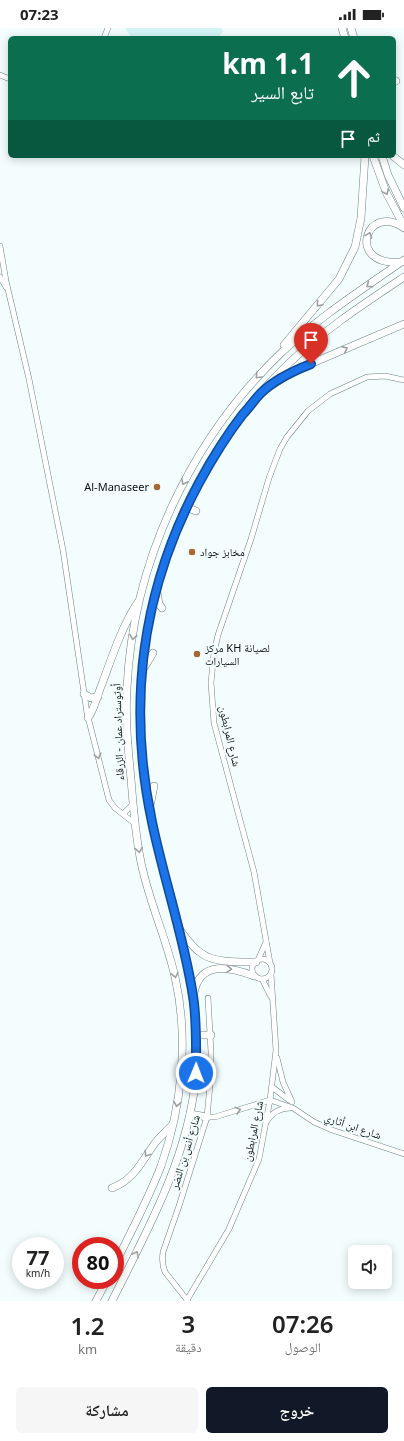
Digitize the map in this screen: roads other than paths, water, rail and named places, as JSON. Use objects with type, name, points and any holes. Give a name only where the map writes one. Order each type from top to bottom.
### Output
[{"type":"main road","points":[[274,360],[291,336],[339,280],[355,247],[360,226],[365,158]]},
{"type":"main road","points":[[374,158],[386,192],[404,227]]},
{"type":"main road","points":[[383,158],[388,175],[404,208]]},
{"type":"main road","points":[[396,158],[404,165]]},
{"type":"main road","points":[[402,261],[385,262],[378,260],[369,251],[367,241],[369,232],[376,224],[380,222],[392,222],[404,227]]},
{"type":"main road","name":"أوتوستراد عمان - الزرقاء","points":[[124,1246],[149,1195],[161,1166],[179,1092],[182,1053],[182,1031],[178,992],[170,958],[146,884],[140,860],[134,823],[128,741],[127,685],[133,636],[146,572],[168,515],[191,469],[206,444],[232,407],[274,360],[315,323],[402,261]]},
{"type":"main road","name":"أوتوستراد عمان - الزرقاء","points":[[112,1301],[168,1186],[181,1149],[190,1114],[196,1073],[194,997],[145,787],[140,742],[140,697],[142,674],[148,625],[157,586],[186,507],[214,455],[239,420],[283,369],[315,340],[346,316],[404,277]]},
{"type":"main road","points":[[261,393],[283,377],[296,370],[404,324]]},
{"type":"main road","points":[[186,507],[196,511]]},
{"type":"main road","points":[[157,586],[157,600],[162,608]]},
{"type":"main road","points":[[88,718],[94,709],[127,621],[140,599]]},
{"type":"main road","points":[[142,674],[153,653]]},
{"type":"main road","points":[[84,694],[90,698],[98,696]]},
{"type":"main road","points":[[150,810],[154,786]]},
{"type":"main road","points":[[177,925],[194,947],[207,957],[257,961]]},
{"type":"main road","points":[[194,997],[198,980],[204,973],[212,969],[236,970],[254,976]]},
{"type":"main road","points":[[196,1035],[211,1035]]},
{"type":"main road","points":[[190,1114],[207,1117]]},
{"type":"main road","points":[[112,1188],[123,1183],[133,1175],[156,1142],[172,1125]]},
{"type":"main road","points":[[96,1301],[102,1289]]},
{"type":"street","points":[[0,246],[8,290],[29,379],[62,550],[88,718],[109,800],[113,806],[134,823]]},
{"type":"street","points":[[0,277],[8,290]]},
{"type":"street","name":"شارع المرابطون","points":[[270,963],[254,872],[214,723],[211,692],[212,665],[218,635],[251,539],[269,478],[280,449],[287,437],[308,411],[330,394],[367,377],[385,376],[404,380]]},
{"type":"street","points":[[123,814],[133,804]]},
{"type":"street","points":[[257,961],[265,960],[270,963],[272,971],[268,977],[262,979],[254,976],[252,970],[266,941]]},
{"type":"street","name":"شارع المرابطون","points":[[188,1301],[229,1229],[260,1159],[272,1087],[276,1050],[276,1036],[271,997],[271,974]]},
{"type":"street","name":"شارع المرابطون","points":[[262,979],[271,997]]},
{"type":"street","name":"شارع أنس بن النضر","points":[[188,1301],[165,1272],[162,1258],[207,1117],[211,1069],[211,1035],[208,998]]},
{"type":"street","points":[[266,1122],[274,1112],[292,1105],[278,1067],[276,1050]]},
{"type":"street","name":"شارع ابن أثاري","points":[[272,1087],[299,1111],[322,1126],[404,1154]]},
{"type":"street","points":[[207,1117],[215,1117],[270,1100]]},
{"type":"street","name":"شارع ابن أثاري","points":[[270,1100],[292,1105]]},
{"type":"place","name":"Al-Manaseer","points":[[157,487]]},
{"type":"place","name":"مخابز جواد","points":[[192,552]]},
{"type":"place","name":"مركز KH لصيانة السيارات","points":[[197,654]]}]
